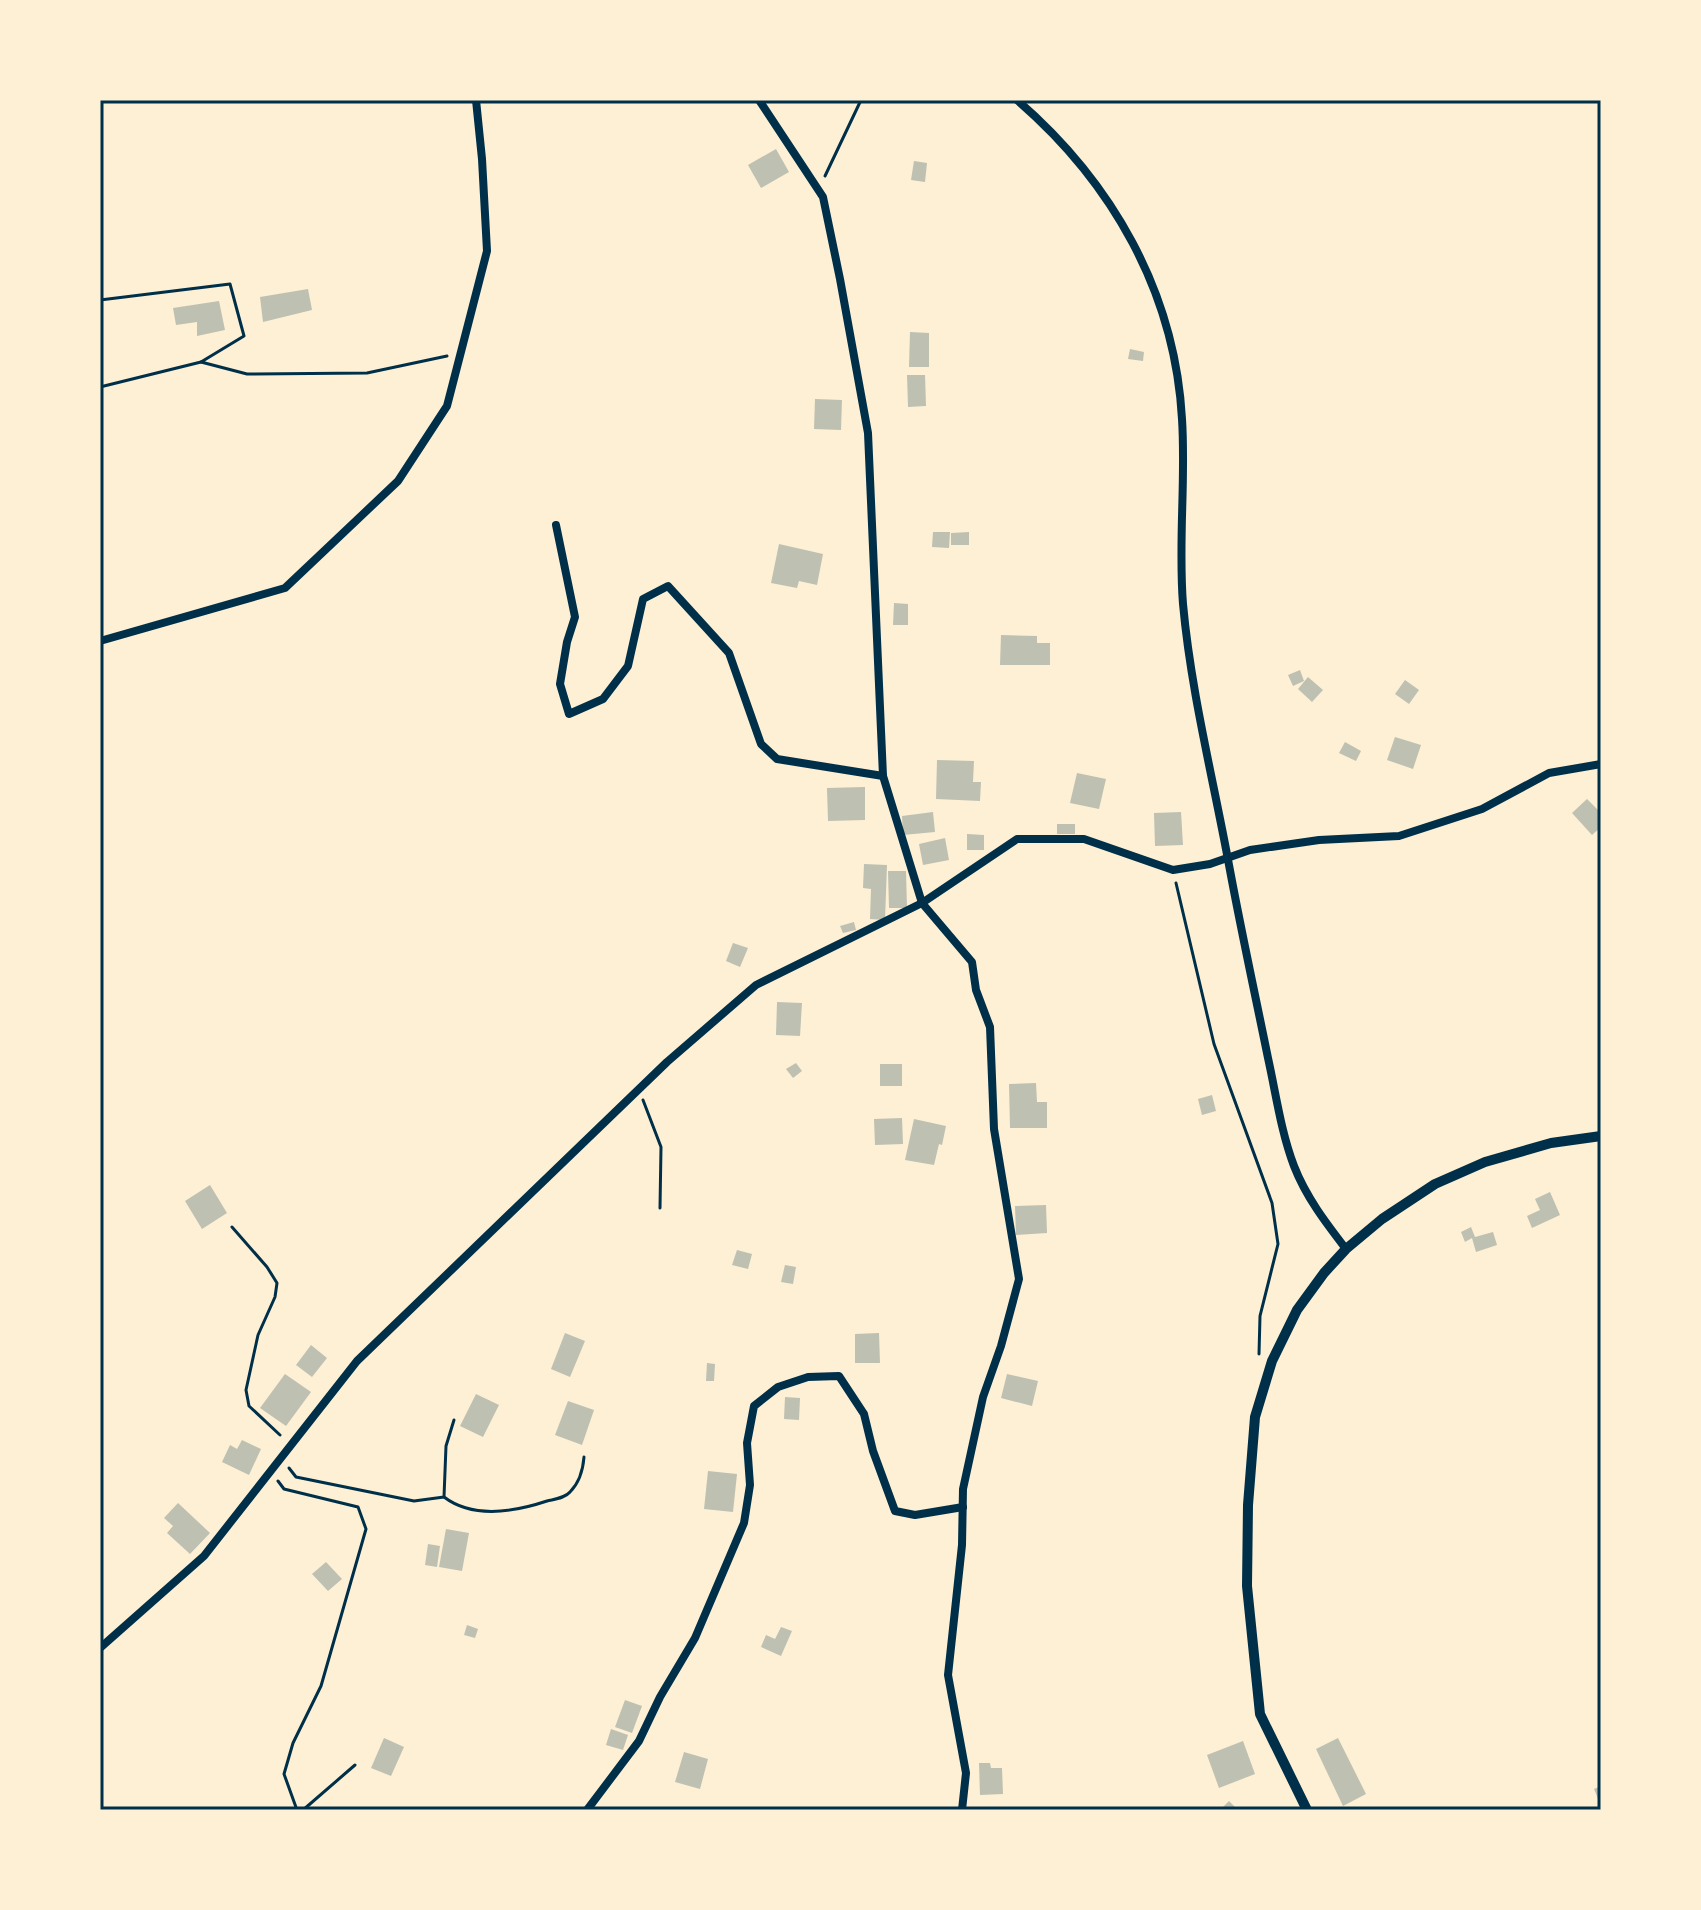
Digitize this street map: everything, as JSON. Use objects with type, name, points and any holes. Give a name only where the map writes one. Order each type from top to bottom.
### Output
[{"type":"street","points":[[100,641],[285,588],[398,481],[447,406],[487,251],[476,100]]},
{"type":"street","points":[[759,100],[823,197],[868,433],[883,776],[922,903],[972,962],[976,990],[990,1027],[994,1129],[1019,1279],[983,1397],[963,1489],[962,1545],[948,1675],[966,1773],[962,1810]]},
{"type":"street","points":[[1017,100],[1054,134],[1086,170],[1121,221],[1148,274],[1167,328],[1182,418],[1181,557],[1185,630],[1228,858],[1289,1152],[1312,1203],[1346,1249]]},
{"type":"street","points":[[556,525],[575,617],[560,684],[569,714],[603,699],[628,666],[643,599],[668,586],[729,653],[761,744],[777,759],[883,776]]},
{"type":"street","points":[[100,1648],[204,1556],[357,1361],[639,1089],[756,985],[922,903],[1017,839],[1084,839],[1173,870],[1210,864],[1250,850],[1319,840],[1399,836],[1482,809],[1549,773],[1601,764]]},
{"type":"street","points":[[1307,1810],[1260,1714],[1247,1586],[1248,1505],[1255,1417],[1272,1361],[1297,1310],[1324,1273],[1346,1249],[1382,1219],[1435,1184],[1485,1162],[1551,1143],[1601,1136]]},
{"type":"street","points":[[587,1810],[639,1741],[660,1697],[695,1638],[744,1523],[750,1485],[747,1443],[754,1406],[778,1387],[808,1377],[839,1376],[864,1414],[873,1451],[895,1511],[915,1515],[963,1507]]},
{"type":"path","points":[[818,190],[861,100]]},
{"type":"path","points":[[100,300],[230,284],[244,336],[201,362],[100,387]]},
{"type":"path","points":[[201,362],[247,374],[367,373],[461,353]]},
{"type":"path","points":[[1173,870],[1214,1044],[1272,1203],[1278,1244],[1260,1316],[1258,1360]]},
{"type":"path","points":[[639,1089],[661,1147],[660,1208]]},
{"type":"path","points":[[232,1227],[277,1283],[275,1297],[258,1335],[246,1390],[249,1406],[293,1445]]},
{"type":"path","points":[[444,1497],[446,1446],[454,1420]]},
{"type":"path","points":[[282,1458],[296,1477],[414,1501],[444,1497],[457,1507],[490,1512],[523,1509],[569,1495],[582,1474],[584,1457]]},
{"type":"path","points":[[272,1471],[284,1489],[358,1507],[366,1529],[321,1686],[293,1743],[284,1774],[300,1810],[355,1765]]},
{"type":"building","points":[[776,149],[789,172],[761,188],[748,165]]},
{"type":"building","points":[[914,161],[927,163],[925,182],[911,180]]},
{"type":"building","points":[[308,289],[312,310],[263,322],[260,297]]},
{"type":"building","points":[[219,301],[225,330],[197,336],[197,322],[176,325],[173,308]]},
{"type":"building","points":[[910,332],[929,333],[929,367],[909,367]]},
{"type":"building","points":[[1130,349],[1144,352],[1143,361],[1128,359]]},
{"type":"building","points":[[907,375],[925,375],[926,406],[908,407]]},
{"type":"building","points":[[815,399],[842,400],[841,430],[814,429]]},
{"type":"building","points":[[933,532],[950,532],[949,548],[932,547]]},
{"type":"building","points":[[969,532],[969,545],[951,545],[951,533]]},
{"type":"building","points":[[779,544],[823,554],[817,585],[799,581],[797,588],[771,583]]},
{"type":"building","points":[[894,603],[908,604],[908,625],[893,625]]},
{"type":"building","points":[[1001,635],[1037,636],[1037,643],[1050,643],[1050,665],[1000,665]]},
{"type":"building","points":[[1300,670],[1304,681],[1293,686],[1288,675]]},
{"type":"building","points":[[1308,677],[1323,690],[1312,702],[1298,689]]},
{"type":"building","points":[[1405,680],[1419,690],[1409,704],[1395,694]]},
{"type":"building","points":[[1395,737],[1421,745],[1413,769],[1387,760]]},
{"type":"building","points":[[1345,742],[1361,751],[1356,761],[1339,753]]},
{"type":"building","points":[[937,760],[974,761],[973,782],[981,782],[980,801],[936,799]]},
{"type":"building","points":[[1077,773],[1106,779],[1099,809],[1070,803]]},
{"type":"building","points":[[865,787],[865,820],[828,821],[827,788]]},
{"type":"building","points":[[1587,799],[1601,813],[1601,827],[1592,835],[1572,813]]},
{"type":"building","points":[[933,812],[935,832],[903,835],[902,816]]},
{"type":"building","points":[[1181,812],[1183,845],[1155,846],[1154,813]]},
{"type":"building","points":[[1057,824],[1075,824],[1075,834],[1057,834]]},
{"type":"building","points":[[967,834],[984,835],[984,850],[967,850]]},
{"type":"building","points":[[945,838],[949,860],[923,865],[919,844]]},
{"type":"building","points":[[864,864],[887,865],[885,920],[870,919],[871,889],[863,888]]},
{"type":"building","points":[[888,871],[906,871],[907,908],[889,908]]},
{"type":"building","points":[[854,922],[856,930],[843,933],[840,926]]},
{"type":"building","points":[[733,943],[748,948],[740,967],[726,961]]},
{"type":"building","points":[[777,1002],[802,1003],[800,1036],[776,1035]]},
{"type":"building","points":[[796,1063],[802,1071],[793,1078],[786,1069]]},
{"type":"building","points":[[880,1064],[902,1064],[902,1086],[880,1086]]},
{"type":"building","points":[[1036,1083],[1037,1102],[1047,1102],[1047,1128],[1010,1128],[1009,1084]]},
{"type":"building","points":[[1212,1095],[1216,1111],[1202,1115],[1198,1099]]},
{"type":"building","points":[[902,1118],[903,1144],[875,1145],[874,1119]]},
{"type":"building","points":[[914,1119],[946,1126],[934,1165],[905,1160]]},
{"type":"building","points":[[210,1185],[227,1213],[202,1229],[185,1201]]},
{"type":"building","points":[[1550,1192],[1560,1215],[1532,1228],[1527,1216],[1540,1210],[1535,1199]]},
{"type":"building","points":[[1046,1205],[1047,1233],[1016,1235],[1015,1206]]},
{"type":"building","points":[[1471,1227],[1475,1237],[1493,1232],[1497,1245],[1476,1252],[1472,1238],[1465,1242],[1461,1232]]},
{"type":"building","points":[[737,1250],[752,1254],[748,1269],[732,1265]]},
{"type":"building","points":[[785,1265],[796,1267],[793,1284],[781,1282]]},
{"type":"building","points":[[565,1333],[585,1341],[570,1377],[551,1369]]},
{"type":"building","points":[[879,1333],[880,1363],[855,1363],[855,1334]]},
{"type":"building","points":[[311,1345],[327,1358],[312,1377],[296,1365]]},
{"type":"building","points":[[707,1363],[715,1364],[714,1381],[706,1381]]},
{"type":"building","points":[[285,1374],[311,1392],[286,1426],[260,1408]]},
{"type":"building","points":[[1007,1374],[1038,1381],[1032,1406],[1001,1398]]},
{"type":"building","points":[[476,1394],[499,1405],[483,1437],[460,1426]]},
{"type":"building","points":[[785,1397],[800,1398],[799,1420],[784,1419]]},
{"type":"building","points":[[568,1401],[594,1410],[582,1445],[555,1435]]},
{"type":"building","points":[[242,1440],[261,1449],[249,1475],[222,1462],[230,1445],[237,1449]]},
{"type":"building","points":[[708,1471],[737,1474],[733,1512],[704,1509]]},
{"type":"building","points":[[178,1503],[210,1533],[190,1554],[167,1533],[173,1526],[164,1518]]},
{"type":"building","points":[[446,1529],[469,1533],[462,1571],[439,1567]]},
{"type":"building","points":[[428,1544],[440,1546],[437,1567],[425,1565]]},
{"type":"building","points":[[326,1562],[342,1579],[328,1591],[312,1574]]},
{"type":"building","points":[[467,1625],[478,1629],[475,1638],[464,1635]]},
{"type":"building","points":[[781,1627],[792,1631],[781,1656],[761,1647],[766,1635],[775,1639]]},
{"type":"building","points":[[625,1700],[642,1706],[632,1733],[615,1727]]},
{"type":"building","points":[[611,1729],[628,1735],[623,1750],[606,1745]]},
{"type":"building","points":[[384,1738],[404,1747],[391,1776],[371,1768]]},
{"type":"building","points":[[1338,1738],[1366,1794],[1343,1806],[1316,1749]]},
{"type":"building","points":[[1243,1741],[1255,1774],[1219,1788],[1207,1755]]},
{"type":"building","points":[[684,1752],[708,1759],[700,1789],[675,1782]]},
{"type":"building","points":[[979,1763],[1002,1768],[1003,1794],[980,1795]]},
{"type":"building","points":[[1601,1786],[1601,1806],[1594,1789]]},
{"type":"building","points":[[1229,1801],[1238,1810],[1220,1810]]}]
